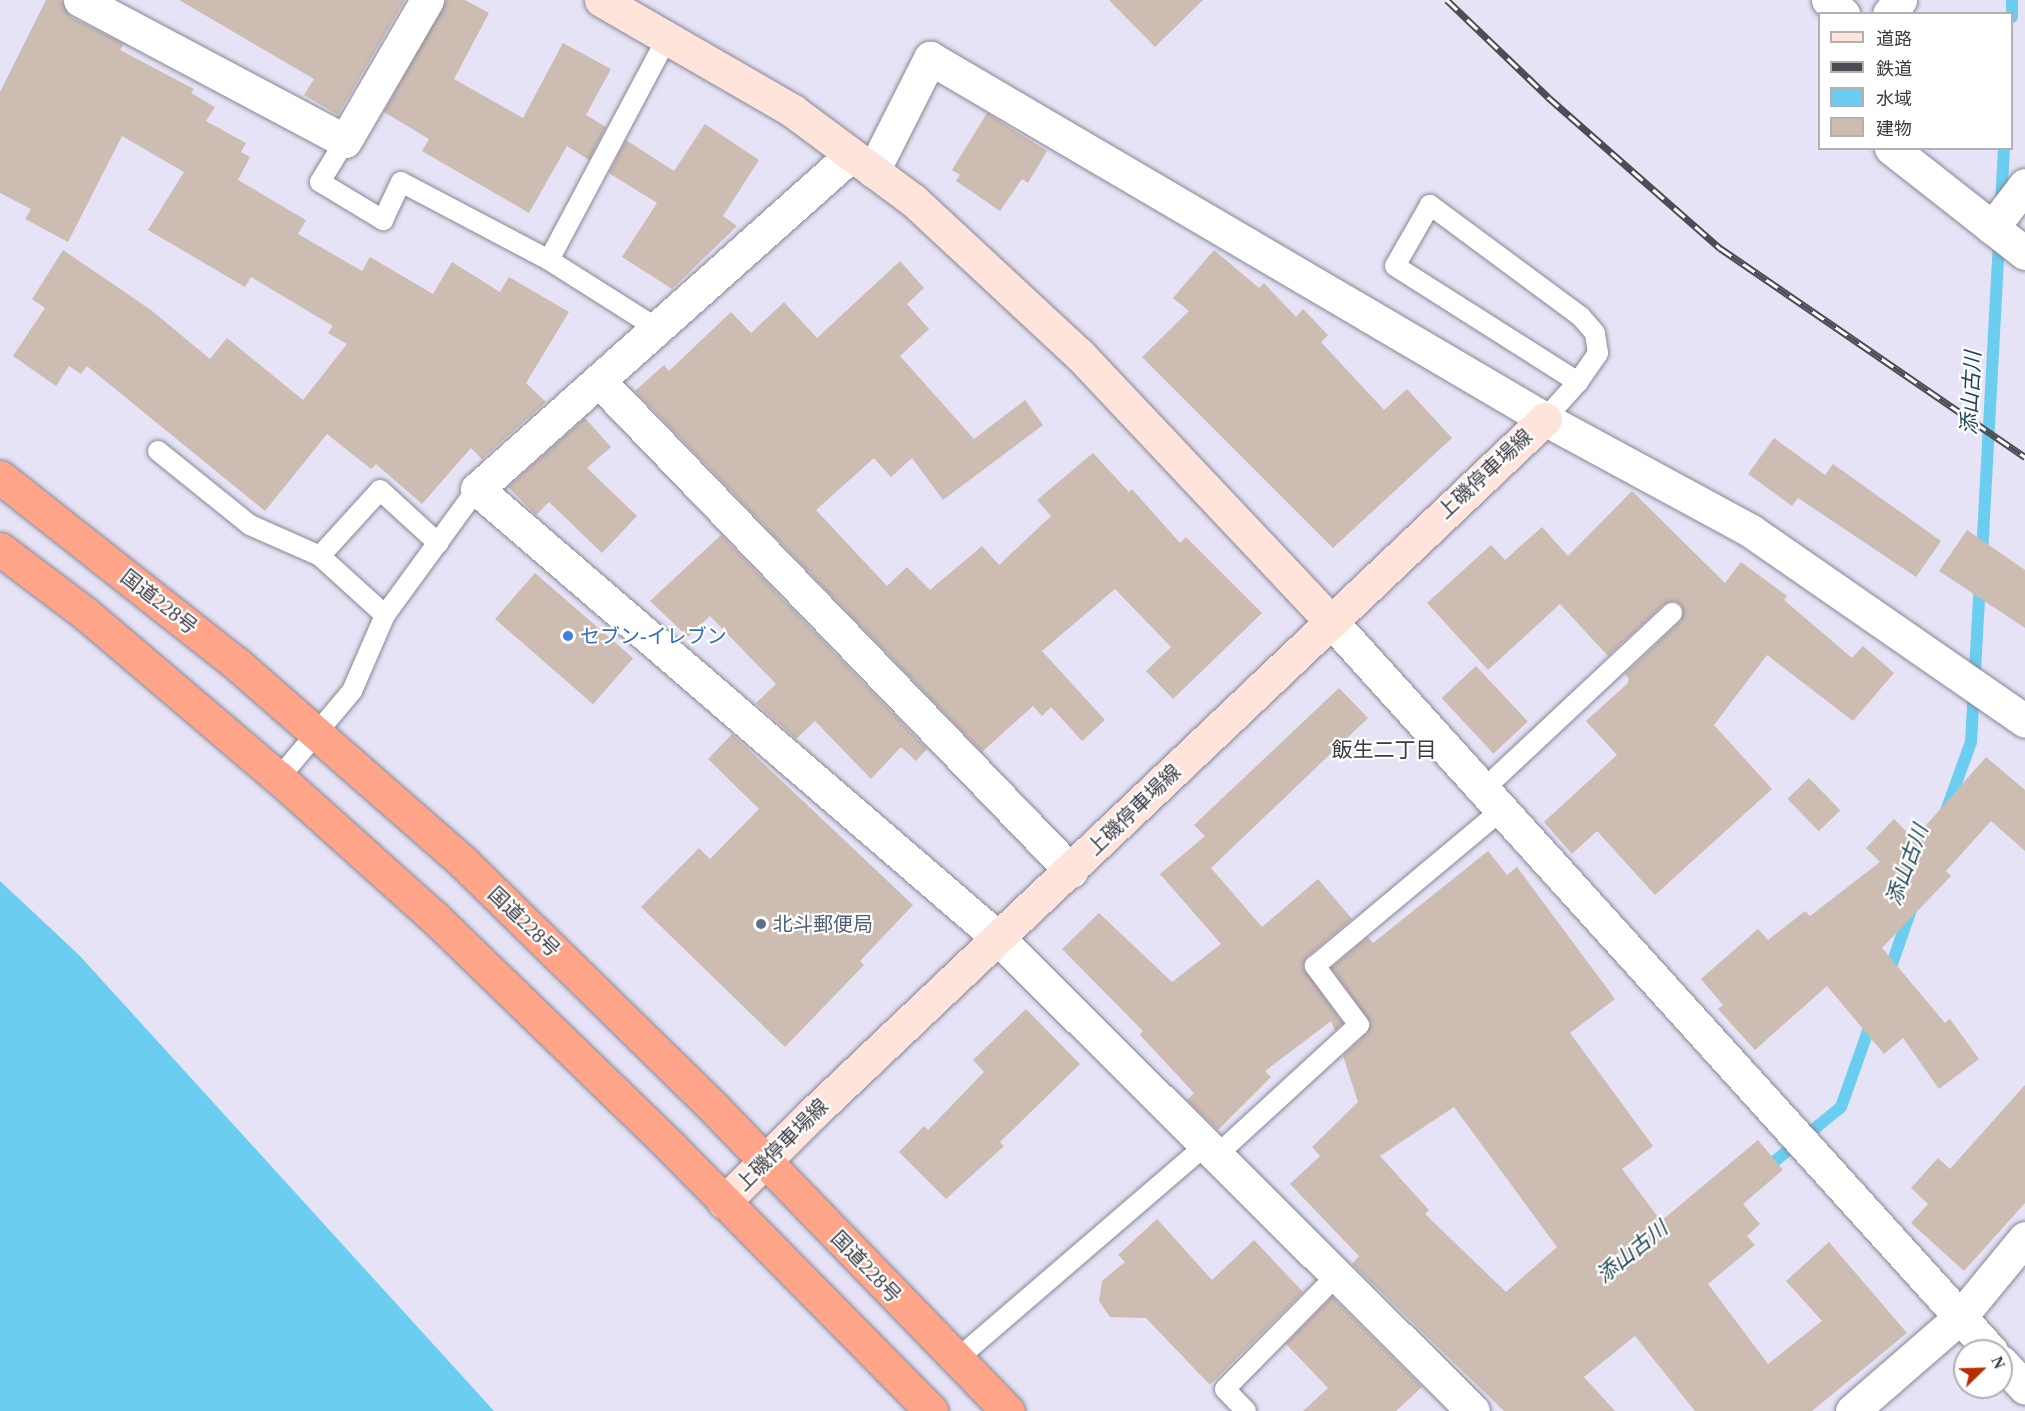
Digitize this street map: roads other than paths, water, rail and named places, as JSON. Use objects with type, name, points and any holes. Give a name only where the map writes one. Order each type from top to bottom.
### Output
[{"type":"highway","name":"国道228号","points":[[0,477],[237,664],[464,863],[715,1109],[764,1163],[1008,1411]]},
{"type":"highway","points":[[0,549],[86,614],[279,778],[434,918],[724,1202],[931,1411]]},
{"type":"main road","points":[[602,0],[668,36],[793,111],[914,200],[1079,354],[1330,620]]},
{"type":"main road","name":"上磯停車場線","points":[[724,1202],[1330,620],[1545,419]]},
{"type":"street","points":[[80,0],[345,141],[427,0]]},
{"type":"street","points":[[1828,0],[1841,12]]},
{"type":"street","points":[[1891,12],[1900,0]]},
{"type":"street","points":[[1473,1411],[1338,1274],[998,938],[477,489],[658,329],[862,163],[930,58],[1545,419],[1751,531],[2025,721]]},
{"type":"street","points":[[1894,150],[2025,254]]},
{"type":"street","points":[[1992,228],[2025,185]]},
{"type":"street","points":[[600,382],[1071,871]]},
{"type":"street","points":[[1330,620],[1495,798],[1980,1339]]},
{"type":"street","points":[[1852,1411],[1960,1317],[2025,1238]]},
{"type":"street","points":[[2013,1375],[2025,1388]]},
{"type":"lane","points":[[549,260],[668,36]]},
{"type":"lane","points":[[345,141],[320,182],[383,220],[400,182],[549,260],[658,329]]},
{"type":"lane","points":[[1545,419],[1578,382],[1598,353],[1595,333],[1580,316],[1430,205],[1395,266],[1578,382]]},
{"type":"lane","points":[[158,451],[250,525],[320,556],[385,615]]},
{"type":"lane","points":[[279,778],[352,691],[385,615],[477,489]]},
{"type":"lane","points":[[320,556],[380,490],[438,543]]},
{"type":"lane","points":[[956,1360],[1359,1026],[1315,966],[1495,798],[1672,613]]},
{"type":"lane","points":[[1246,1411],[1225,1389],[1338,1274]]},
{"type":"water","points":[[0,881],[79,955],[494,1411],[0,1411]]},
{"type":"waterway","name":"添山古川","points":[[2012,0],[2012,12]]},
{"type":"waterway","name":"添山古川","points":[[2001,204],[2004,150]]},
{"type":"waterway","name":"添山古川","points":[[1982,555],[1999,237]]},
{"type":"waterway","name":"添山古川","points":[[1946,811],[1971,742],[1980,581]]},
{"type":"waterway","name":"添山古川","points":[[1888,975],[1912,907]]},
{"type":"waterway","name":"添山古川","points":[[1764,1170],[1841,1107],[1872,1020]]},
{"type":"railway","points":[[1447,0],[1548,97],[1720,248],[2025,457]]},
{"type":"place","name":"セブン-イレブン","points":[[568,636]]},
{"type":"place","name":"北斗郵便局","points":[[761,924]]},
{"type":"district","name":"飯生二丁目","points":[[1384,750]]}]
